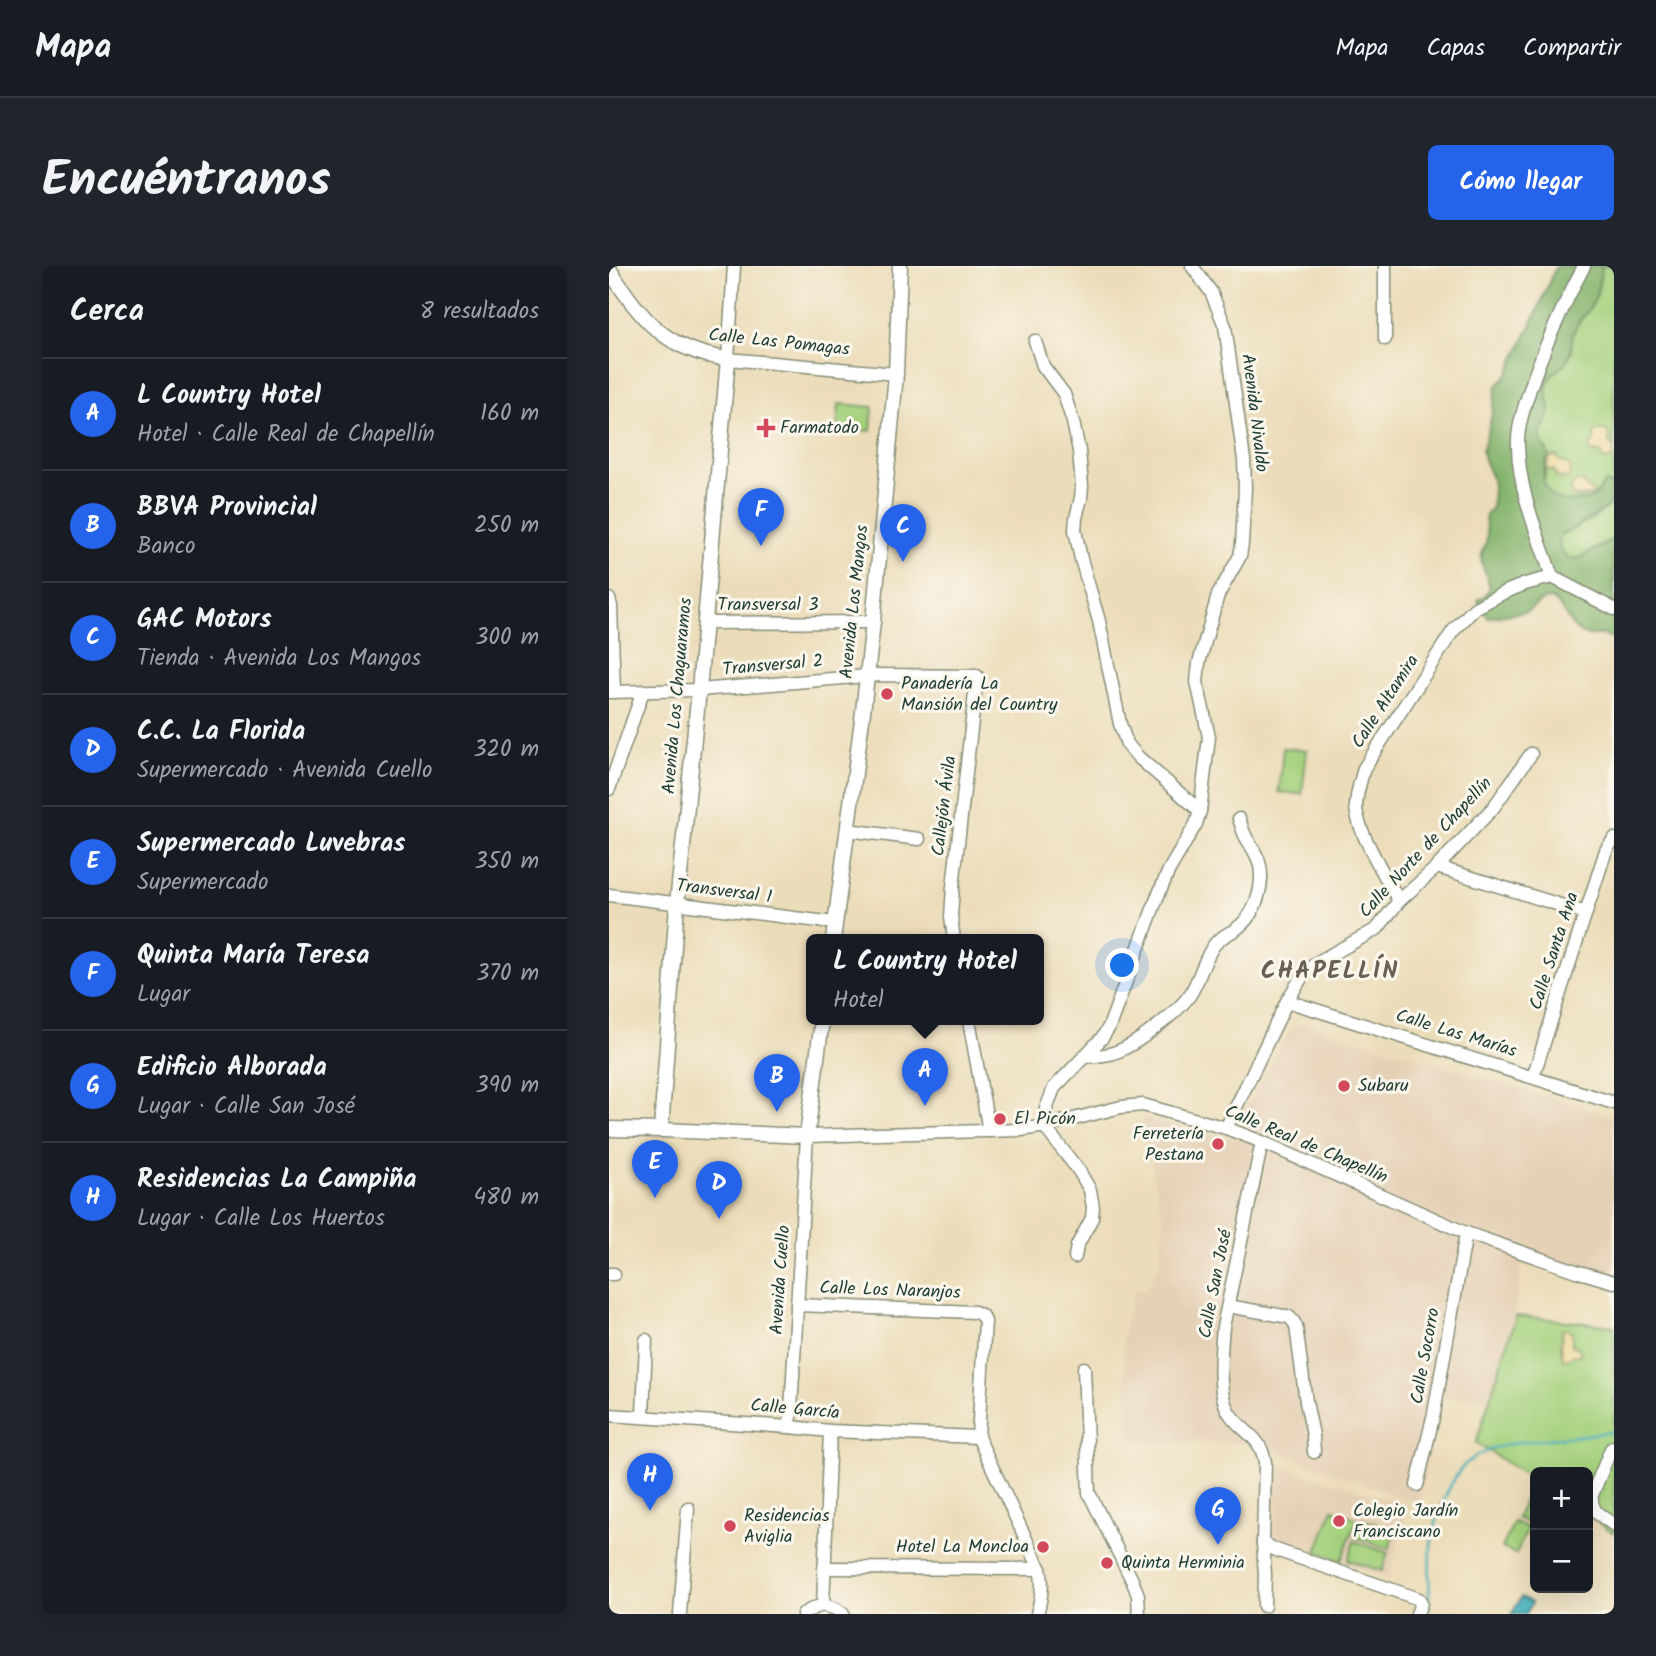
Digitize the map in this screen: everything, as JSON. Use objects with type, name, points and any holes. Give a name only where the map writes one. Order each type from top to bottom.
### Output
[{"type":"street","name":"Avenida Los Chaguaramos","points":[[661,1130],[677,904],[705,623],[734,266]]},
{"type":"street","name":"Avenida Los Mangos","points":[[834,934],[873,622],[896,374],[900,266]]},
{"type":"street","name":"Avenida Nivaldo","points":[[1046,1126],[1046,1109],[1054,1088],[1102,1038],[1109,1027],[1157,898],[1169,870],[1196,824],[1200,811],[1209,737],[1197,682],[1199,663],[1218,596],[1240,556],[1245,488],[1244,460],[1225,327],[1211,292],[1192,266]]},
{"type":"street","points":[[1385,266],[1385,339]]},
{"type":"street","points":[[1584,266],[1562,307],[1535,373],[1522,412],[1518,446],[1523,489],[1552,577],[1614,609]]},
{"type":"street","name":"Calle Las Pomagas","points":[[609,269],[632,303],[657,330],[688,350],[728,359],[896,374]]},
{"type":"street","points":[[1035,341],[1043,366],[1064,394],[1073,422],[1082,486],[1075,530],[1127,744],[1138,757],[1200,811]]},
{"type":"street","name":"Calle Altamira","points":[[1399,901],[1360,824],[1356,807],[1364,768],[1453,631],[1475,608],[1525,584],[1552,577]]},
{"type":"street","points":[[609,599],[611,692]]},
{"type":"street","name":"Transversal 3","points":[[705,623],[873,622]]},
{"type":"street","name":"Transversal 2","points":[[611,692],[699,690],[880,675],[977,676]]},
{"type":"street","name":"Callejón Ávila","points":[[953,934],[951,916],[953,887],[977,676]]},
{"type":"street","points":[[609,789],[643,691]]},
{"type":"street","name":"Calle Norte de Chapellín","points":[[1226,1128],[1287,1001],[1303,975],[1316,963],[1377,929],[1399,901],[1437,867],[1493,808],[1531,754]]},
{"type":"street","points":[[1084,1057],[1118,1052],[1172,1015],[1191,993],[1214,945],[1245,922],[1252,913],[1261,880],[1261,867],[1239,819]]},
{"type":"street","points":[[847,830],[919,839]]},
{"type":"street","name":"Calle Santa Ana","points":[[1533,1077],[1607,850],[1614,839]]},
{"type":"street","points":[[1437,867],[1586,913]]},
{"type":"street","name":"Transversal 1","points":[[609,895],[835,923]]},
{"type":"street","name":"Calle Las Marías","points":[[1287,1001],[1614,1103]]},
{"type":"street","points":[[609,1129],[807,1136],[821,1025]]},
{"type":"street","points":[[970,1025],[989,1131]]},
{"type":"street","name":"Calle Real de Chapellín","points":[[807,1136],[1021,1130],[1132,1105],[1143,1105],[1226,1128],[1466,1233],[1614,1282]]},
{"type":"street","points":[[1046,1126],[1079,1171],[1092,1199],[1092,1218],[1077,1246],[1075,1257]]},
{"type":"street","name":"Avenida Cuello","points":[[790,1427],[807,1136]]},
{"type":"street","name":"Calle San José","points":[[1262,1142],[1223,1327],[1221,1352],[1223,1398],[1229,1413],[1258,1442],[1265,1462],[1264,1606]]},
{"type":"street","name":"Calle Socorro","points":[[1417,1485],[1434,1413],[1466,1233]]},
{"type":"street","name":"Calle Los Naranjos","points":[[797,1305],[975,1312],[981,1315],[985,1321],[978,1437]]},
{"type":"street","points":[[1228,1306],[1289,1317],[1296,1326],[1314,1452]]},
{"type":"street","points":[[643,1416],[646,1340]]},
{"type":"street","points":[[1084,1368],[1089,1493],[1132,1580],[1138,1595],[1139,1614]]},
{"type":"street","name":"Calle García","points":[[609,1415],[830,1431],[978,1437]]},
{"type":"street","points":[[823,1605],[830,1431]]},
{"type":"street","points":[[978,1437],[1040,1569],[1041,1595],[1037,1614]]},
{"type":"street","points":[[1614,1447],[1592,1495],[1591,1503],[1593,1508],[1614,1525]]},
{"type":"street","points":[[680,1614],[688,1508]]},
{"type":"street","points":[[1263,1543],[1276,1550],[1419,1598],[1419,1609]]},
{"type":"street","points":[[824,1568],[1040,1569]]},
{"type":"street","points":[[803,1614],[823,1605],[843,1614]]},
{"type":"shaded area","points":[[1304,1023],[1614,1117],[1614,1289],[1522,1262],[1503,1398],[1443,1398],[1418,1504],[1269,1448],[1238,1443],[1131,1441],[1123,1337],[1136,1287],[1146,1291],[1160,1261],[1164,1224],[1141,1117],[1229,1138],[1289,1032],[1294,1026]]},
{"type":"shaded area","name":"Colegio Jardín Franciscano","points":[[1276,1466],[1409,1504],[1388,1579],[1274,1538]]},
{"type":"green space","points":[[1556,266],[1602,266],[1595,298],[1575,329],[1569,357],[1548,381],[1546,392],[1550,411],[1540,436],[1549,456],[1545,465],[1544,481],[1552,495],[1567,501],[1583,501],[1595,496],[1604,483],[1612,485],[1612,498],[1607,506],[1560,535],[1559,544],[1564,555],[1577,558],[1614,538],[1614,639],[1581,633],[1552,599],[1543,600],[1527,611],[1488,618],[1478,600],[1486,595],[1490,587],[1481,561],[1487,536],[1485,517],[1492,507],[1493,487],[1482,451],[1497,386],[1509,372]]},
{"type":"green space","points":[[1602,266],[1614,266],[1614,490],[1612,485],[1605,484],[1592,498],[1564,502],[1548,492],[1544,483],[1547,460],[1540,439],[1541,430],[1547,423],[1550,405],[1546,387],[1572,351],[1574,331],[1597,294]]},
{"type":"green space","points":[[839,404],[873,407],[871,431],[837,428]]},
{"type":"green space","points":[[1614,498],[1614,538],[1578,558],[1570,558],[1561,553],[1558,544],[1560,535],[1598,515]]},
{"type":"green space","points":[[1283,748],[1307,750],[1302,794],[1279,792]]},
{"type":"green space","points":[[1516,1316],[1614,1326],[1614,1533],[1593,1519],[1593,1467],[1530,1467],[1530,1478],[1476,1443]]},
{"type":"green space","points":[[1528,1491],[1530,1492],[1530,1524],[1517,1518]]},
{"type":"green space","points":[[1333,1509],[1357,1519],[1341,1561],[1317,1552]]},
{"type":"green space","points":[[1361,1519],[1395,1530],[1389,1549],[1355,1537]]},
{"type":"green space","points":[[1514,1522],[1528,1528],[1516,1554],[1502,1548]]},
{"type":"green space","points":[[1354,1541],[1388,1553],[1382,1571],[1348,1560]]},
{"type":"sand","points":[[1604,430],[1609,433],[1609,442],[1614,448],[1614,457],[1608,460],[1603,459],[1601,453],[1590,452],[1594,433]]},
{"type":"sand","points":[[1556,456],[1570,466],[1567,478],[1556,477],[1554,470],[1547,468],[1549,460]]},
{"type":"sand","points":[[1577,482],[1584,483],[1593,494],[1579,498],[1572,495],[1570,488]]},
{"type":"sand","points":[[1562,1330],[1572,1332],[1572,1345],[1579,1348],[1581,1355],[1563,1360]]},
{"type":"water","points":[[1521,1597],[1532,1603],[1526,1614],[1512,1614]]},
{"type":"waterway","points":[[1427,1614],[1434,1530],[1450,1487],[1468,1462],[1490,1450],[1515,1443],[1614,1432]]},
{"type":"place","name":"Farmatodo","points":[[766,428]]},
{"type":"place","name":"Quinta María Teresa","points":[[761,546]]},
{"type":"place","name":"GAC Motors","points":[[903,562]]},
{"type":"place","name":"Panadería La Mansión del Country","points":[[887,694]]},
{"type":"place","name":"Subaru","points":[[1344,1086]]},
{"type":"place","name":"L Country Hotel","points":[[925,1106]]},
{"type":"place","name":"BBVA Provincial","points":[[777,1112]]},
{"type":"place","name":"El Picón","points":[[1000,1119]]},
{"type":"place","name":"Ferretería Pestana","points":[[1218,1144]]},
{"type":"place","name":"Supermercado Luvebras","points":[[655,1198]]},
{"type":"place","name":"C.C. La Florida","points":[[719,1219]]},
{"type":"place","name":"Residencias La Campiña","points":[[650,1511]]},
{"type":"place","name":"Colegio Jardín Franciscano","points":[[1339,1521]]},
{"type":"place","name":"Residencias Aviglia","points":[[730,1526]]},
{"type":"place","name":"Edificio Alborada","points":[[1218,1545]]},
{"type":"place","name":"Hotel La Moncloa","points":[[1043,1547]]},
{"type":"place","name":"Quinta Herminia","points":[[1107,1563]]},
{"type":"district","name":"CHAPELLÍN","points":[[1330,971]]}]
